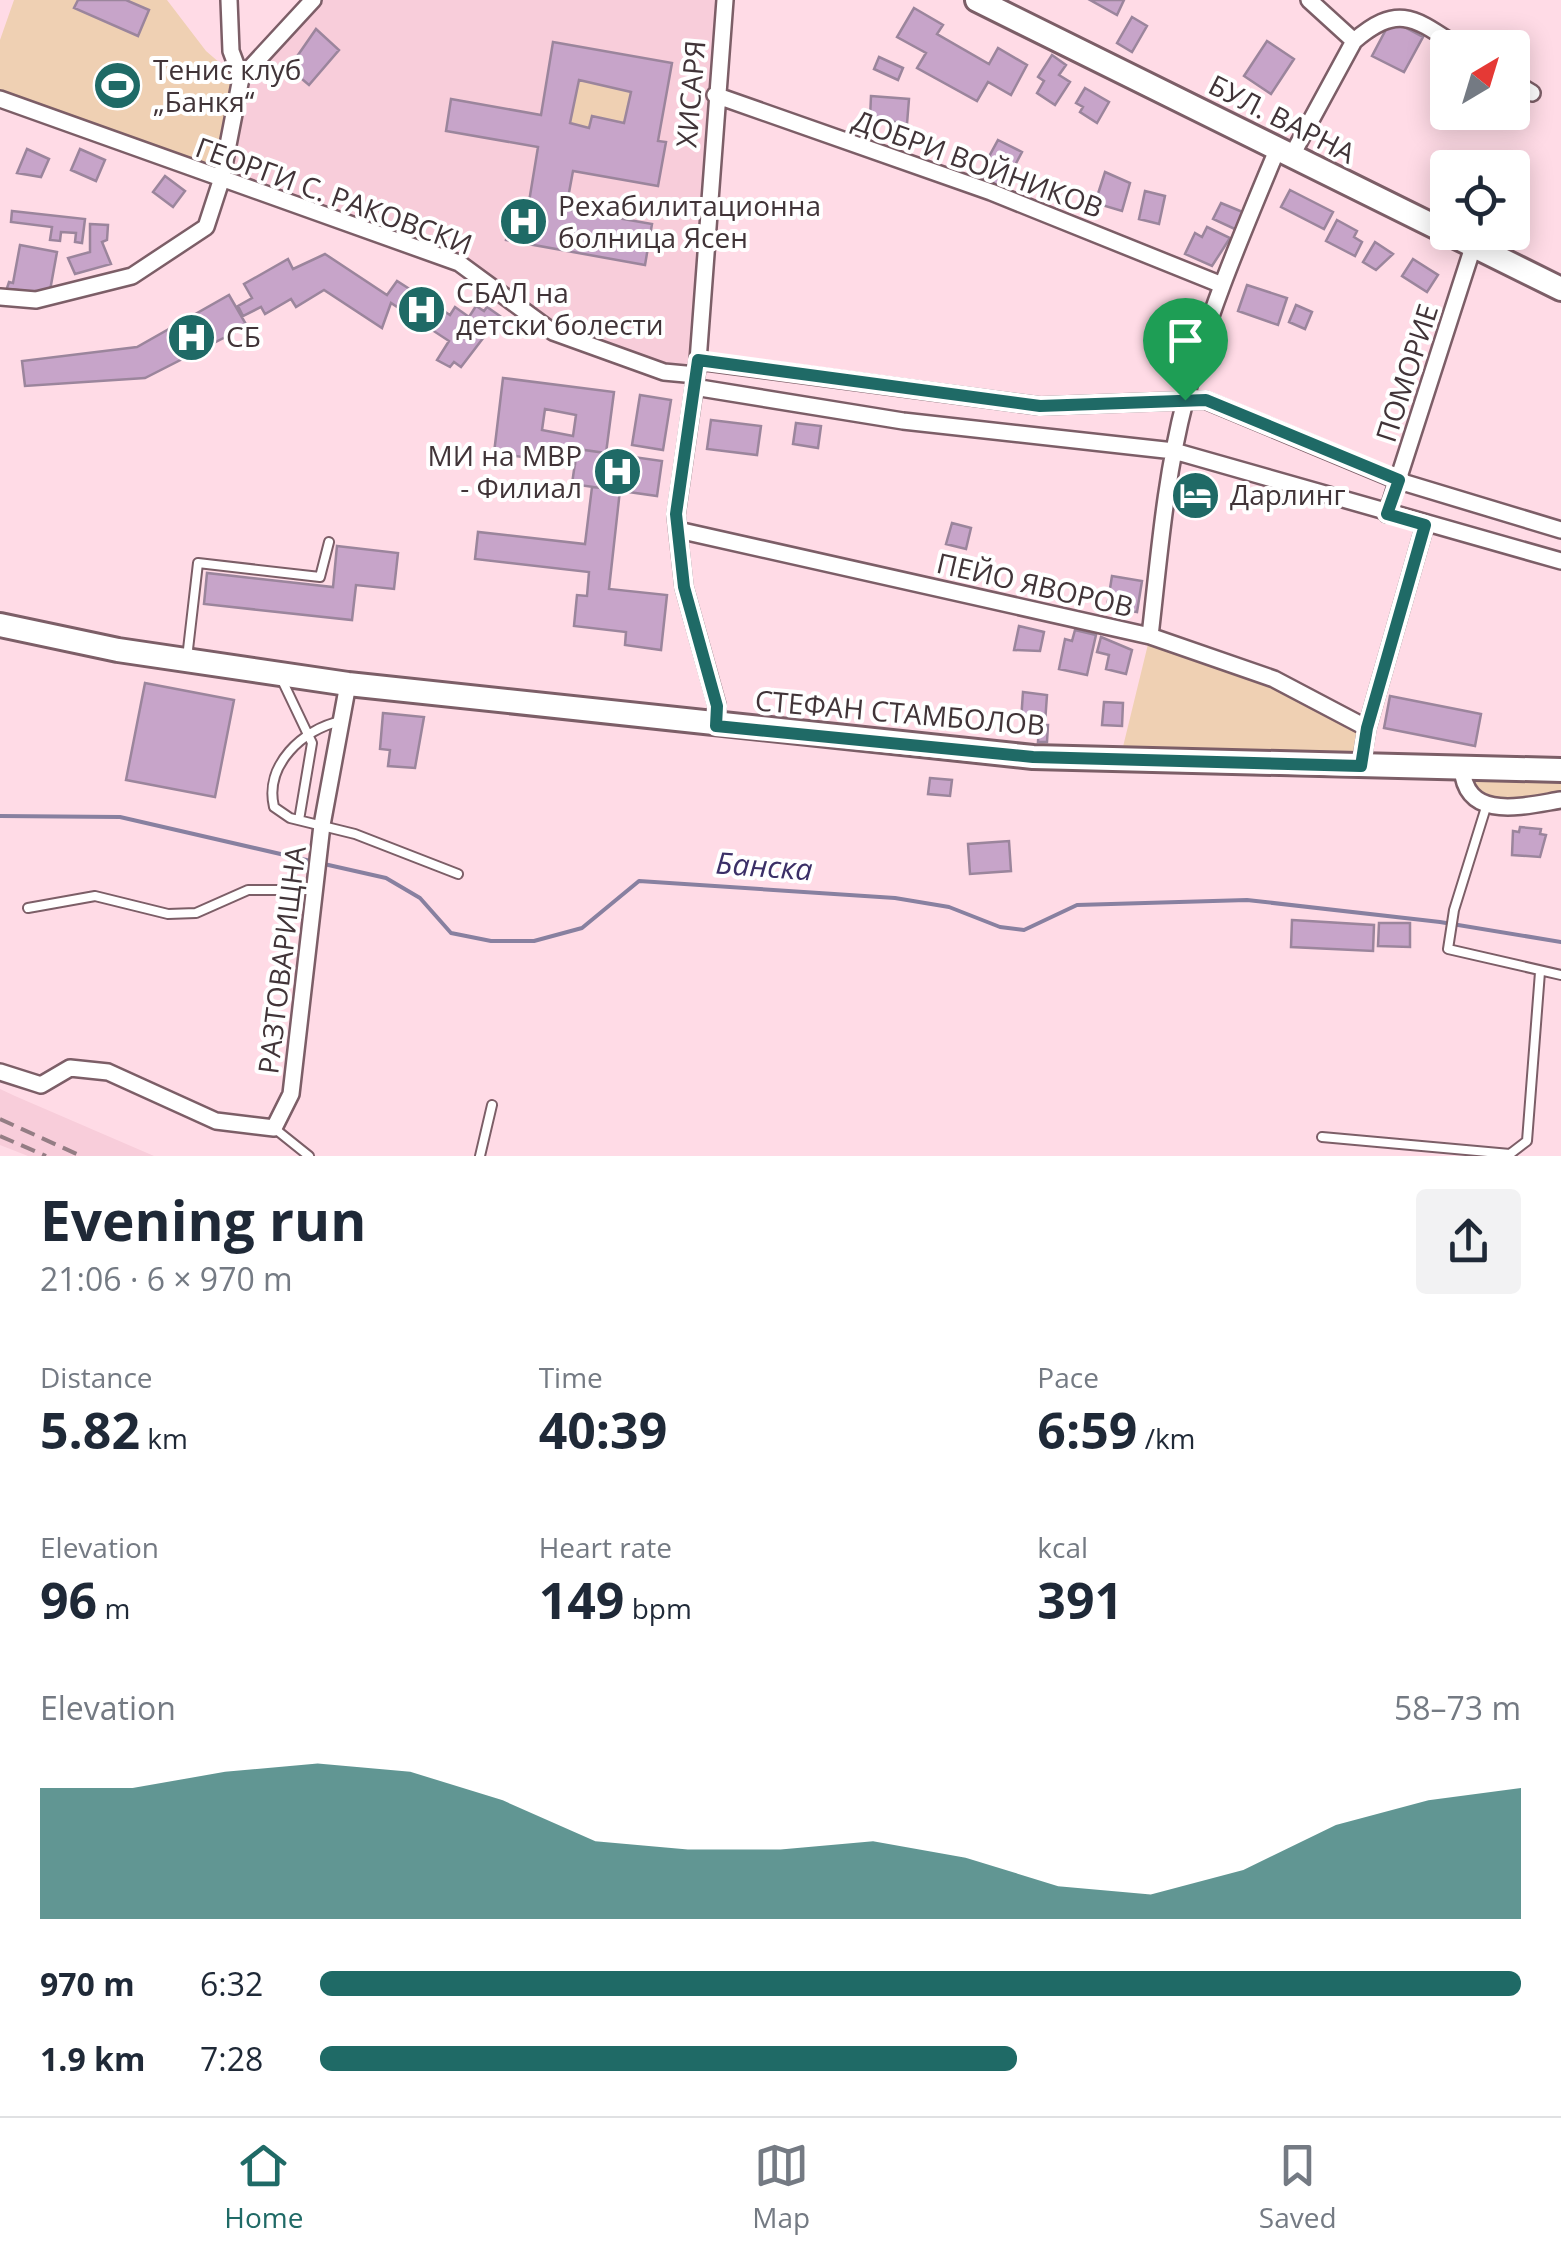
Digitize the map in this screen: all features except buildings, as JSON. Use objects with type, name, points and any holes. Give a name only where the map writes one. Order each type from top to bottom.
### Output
[{"type":"street","points":[[229,0],[230,51],[241,78]]},
{"type":"street","points":[[0,297],[36,300],[132,276],[206,227],[221,181],[241,78],[313,0]]},
{"type":"street","name":"ХИСАРЯ","points":[[716,726],[717,706],[684,587],[676,514],[696,374],[725,0]]},
{"type":"street","name":"БУЛ. ВАРНА","points":[[977,0],[1430,226]]},
{"type":"street","points":[[1308,0],[1354,41]]},
{"type":"street","points":[[1150,636],[1174,450],[1185,400],[1222,285],[1284,153],[1354,41],[1395,15],[1434,30]]},
{"type":"street","name":"ДОБРИ ВОЙНИКОВ","points":[[715,95],[991,192],[1222,285]]},
{"type":"street","name":"ГЕОРГИ С. РАКОВСКИ","points":[[0,99],[459,264],[553,332],[664,372],[696,374]]},
{"type":"street","name":"ПОМОРИЕ","points":[[1387,514],[1472,250]]},
{"type":"street","name":"БУЛ. ВАРНА","points":[[1477,250],[1561,290]]},
{"type":"street","points":[[696,374],[1040,406],[1185,400],[1228,408],[1399,480],[1561,530]]},
{"type":"street","points":[[696,374],[902,421],[1174,450],[1561,561]]},
{"type":"street","points":[[1361,766],[1367,728],[1425,525]]},
{"type":"street","name":"ПЕЙО ЯВОРОВ","points":[[678,530],[1150,636],[1274,678],[1367,728]]},
{"type":"street","name":"СТЕФАН СТАМБОЛОВ","points":[[0,625],[187,661],[348,684],[1033,757],[1561,770]]},
{"type":"street","name":"РАЗТОВАРИЩНА","points":[[274,1128],[292,1094],[322,831],[348,684]]},
{"type":"street","points":[[1462,768],[1463,786],[1474,800],[1502,809],[1561,800]]},
{"type":"street","points":[[0,1072],[41,1085],[70,1068],[108,1072],[216,1121],[274,1128]]},
{"type":"lane","points":[[187,661],[198,563],[320,577],[329,542]]},
{"type":"lane","points":[[280,674],[312,743],[299,820]]},
{"type":"lane","points":[[340,721],[308,732],[278,770],[272,785],[279,813],[322,831],[458,874]]},
{"type":"lane","points":[[1487,804],[1454,910],[1448,949],[1561,974]]},
{"type":"lane","points":[[28,908],[95,896],[168,914],[196,912],[248,890],[317,890]]},
{"type":"lane","points":[[1322,1138],[1510,1154],[1527,1141],[1540,972]]},
{"type":"lane","points":[[480,1156],[492,1106]]},
{"type":"lane","points":[[274,1128],[308,1156]]},
{"type":"shaded area","name":"Тенис клуб „Банкя“","points":[[14,0],[167,0],[206,51],[235,76],[217,173],[0,92],[0,40]]},
{"type":"shaded area","name":"Рехабилитационна болница Ясен","points":[[313,0],[725,0],[696,375],[553,332],[459,263],[221,181],[241,78]]},
{"type":"shaded area","points":[[579,80],[631,92],[624,123],[592,116],[589,128],[570,123]]},
{"type":"shaded area","points":[[1150,636],[1274,679],[1367,728],[1361,765],[1120,759]]},
{"type":"shaded area","points":[[1462,768],[1561,770],[1561,800],[1474,800]]},
{"type":"shaded area","points":[[0,1089],[154,1156],[28,1156],[0,1145]]},
{"type":"waterway","name":"Банска","points":[[0,816],[120,817],[315,862]]},
{"type":"waterway","name":"Банска","points":[[324,864],[386,878],[420,898],[451,933],[491,941],[534,941],[582,928],[639,881],[895,898],[949,907],[1000,927],[1024,930],[1077,905],[1247,900],[1440,922],[1561,942]]},
{"type":"railway","points":[[0,1119],[81,1156]]},
{"type":"railway","points":[[0,1136],[46,1156]]},
{"type":"place","name":"Тенис клуб „Банкя“","points":[[118,86]]},
{"type":"place","name":"Рехабилитационна болница Ясен","points":[[523,222]]},
{"type":"place","name":"СБАЛ на детски болести","points":[[421,309]]},
{"type":"place","name":"СБ","points":[[191,337]]},
{"type":"place","name":"МИ на МВР - Филиал","points":[[617,472]]},
{"type":"place","name":"Дарлинг","points":[[1195,495]]},
{"type":"route","points":[[698,360],[1040,406],[1185,400],[1206,400],[1228,408],[1399,480],[1387,514],[1425,525],[1367,728],[1361,766],[1033,757],[716,726],[717,706],[684,587],[676,514],[698,360]]}]
